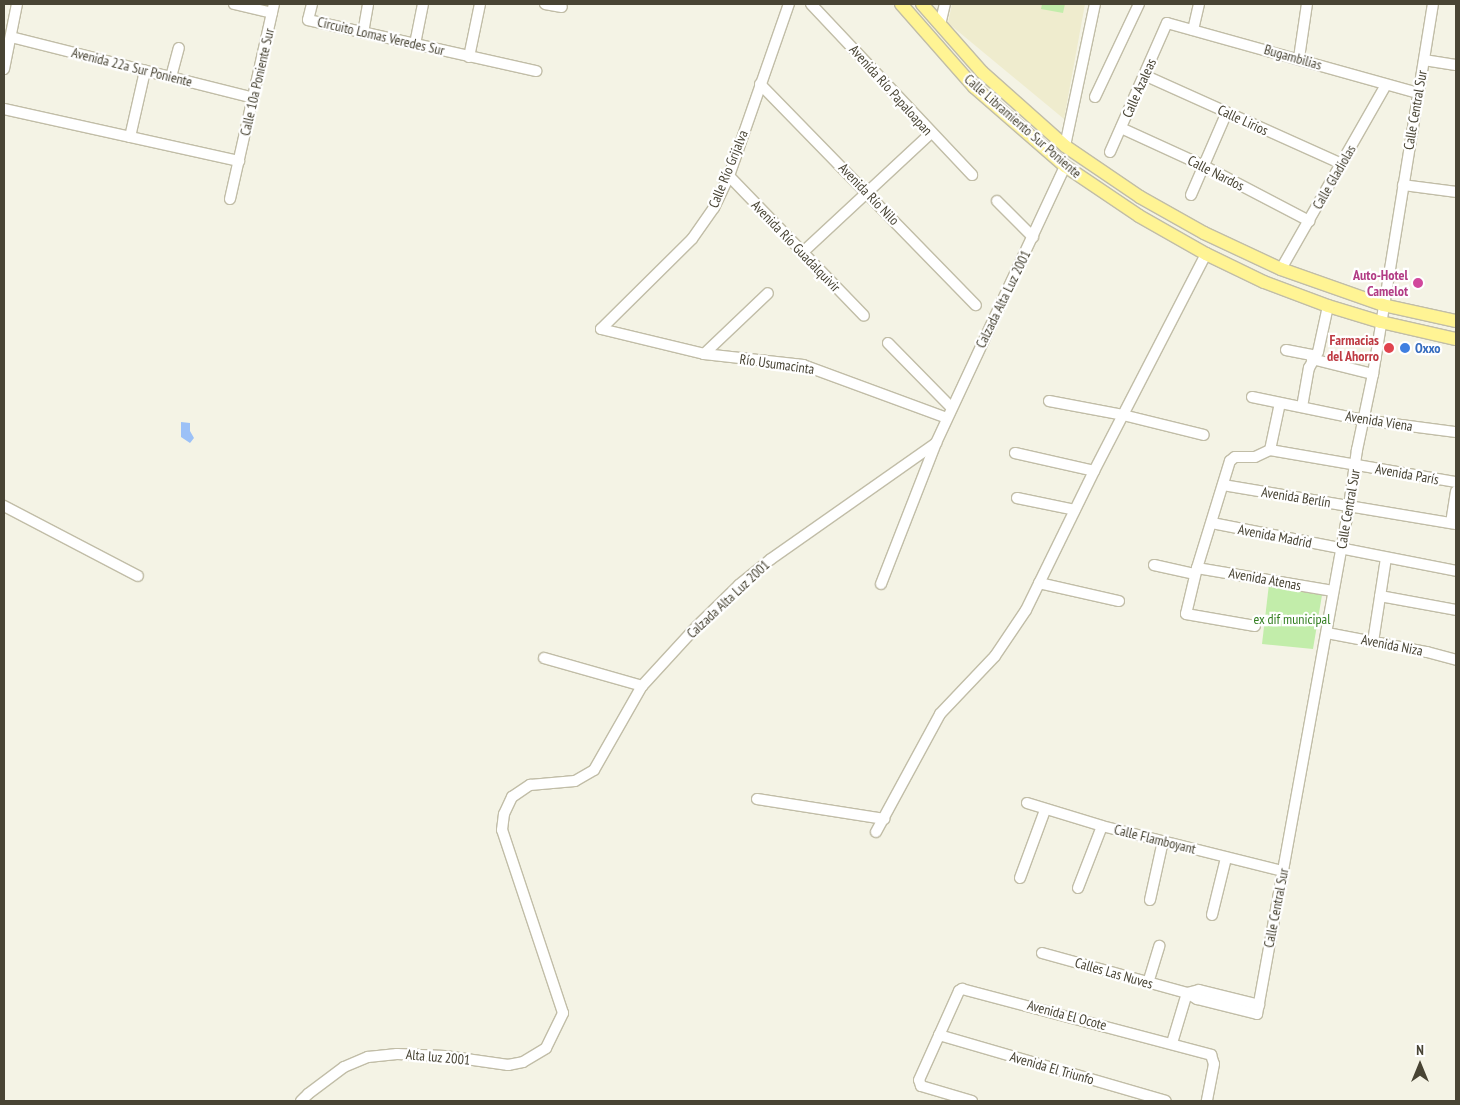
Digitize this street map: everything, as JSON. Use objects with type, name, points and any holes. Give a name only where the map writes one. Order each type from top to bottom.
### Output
[{"type":"main road","name":"Calle Libramiento Sur Poniente","points":[[901,4],[974,87],[1065,166],[1139,216],[1206,254],[1264,282],[1328,306],[1381,322],[1456,339]]},
{"type":"main road","name":"Calle Libramiento Sur Poniente","points":[[922,4],[982,72],[1066,146],[1148,202],[1204,234],[1281,269],[1383,305],[1456,321]]},
{"type":"street","points":[[4,68],[17,4]]},
{"type":"street","points":[[234,4],[273,8]]},
{"type":"street","name":"Circuito Lomas Veredes Sur","points":[[312,4],[308,20],[536,71]]},
{"type":"street","points":[[363,33],[368,4]]},
{"type":"street","points":[[414,44],[423,4]]},
{"type":"street","points":[[469,56],[480,4]]},
{"type":"street","points":[[545,4],[562,7]]},
{"type":"street","name":"Calle Río Grijalva","points":[[601,329],[692,239],[714,208],[729,176],[789,4]]},
{"type":"street","name":"Avenida Río Papaloapan","points":[[811,4],[930,133],[972,175]]},
{"type":"street","points":[[940,25],[945,4]]},
{"type":"street","points":[[1066,146],[1095,4]]},
{"type":"street","points":[[1095,97],[1139,4]]},
{"type":"street","points":[[1193,30],[1199,4]]},
{"type":"street","points":[[1298,58],[1307,4]]},
{"type":"street","name":"Calle Central Sur","points":[[1258,1010],[1363,420],[1373,374],[1433,4]]},
{"type":"street","name":"Calle 10a Poniente Sur","points":[[230,199],[273,8]]},
{"type":"street","name":"Bugambilias","points":[[1168,23],[1418,93]]},
{"type":"street","name":"Calle Azaleas","points":[[1110,152],[1168,23]]},
{"type":"street","name":"Avenida 22a Sur Poniente","points":[[11,37],[253,98]]},
{"type":"street","points":[[171,77],[179,48]]},
{"type":"street","points":[[1424,60],[1456,65]]},
{"type":"street","points":[[130,137],[145,71]]},
{"type":"street","name":"Calle Lirios","points":[[1144,75],[1342,164]]},
{"type":"street","name":"Avenida Río Nilo","points":[[760,84],[868,192],[976,305]]},
{"type":"street","name":"Calle Gladiolas","points":[[1281,269],[1386,85]]},
{"type":"street","points":[[4,109],[239,161]]},
{"type":"street","points":[[1191,195],[1227,112]]},
{"type":"street","name":"Calle Nardos","points":[[1121,128],[1204,166],[1309,221]]},
{"type":"street","points":[[803,252],[930,133]]},
{"type":"street","name":"Calzada Alta Luz 2001","points":[[563,1013],[502,830],[504,814],[512,797],[530,786],[575,781],[594,770],[642,686],[697,626],[739,585],[771,559],[936,443],[1065,166]]},
{"type":"street","name":"Avenida Río Guadalquivir","points":[[729,176],[864,316]]},
{"type":"street","points":[[1403,185],[1456,192]]},
{"type":"street","points":[[997,201],[1032,237]]},
{"type":"street","points":[[876,832],[940,714],[995,656],[1013,632],[1206,254]]},
{"type":"street","points":[[704,354],[768,293]]},
{"type":"street","points":[[1302,407],[1312,359],[1318,352],[1328,306]]},
{"type":"street","name":"Río Usumacinta","points":[[601,329],[704,354],[803,365],[947,418]]},
{"type":"street","points":[[888,343],[952,407]]},
{"type":"street","points":[[1286,350],[1311,355],[1312,359],[1373,374]]},
{"type":"street","name":"Avenida Viena","points":[[1252,397],[1363,420],[1456,432]]},
{"type":"street","points":[[1049,401],[1123,415],[1204,435]]},
{"type":"street","points":[[1255,626],[1186,614],[1196,571],[1224,486],[1230,461],[1234,457],[1255,457],[1270,450],[1280,403]]},
{"type":"street","points":[[881,584],[936,443]]},
{"type":"street","name":"Avenida París","points":[[1270,450],[1351,462],[1356,465],[1456,482]]},
{"type":"street","points":[[1015,454],[1094,471]]},
{"type":"street","name":"Avenida Berlín","points":[[1224,486],[1454,524]]},
{"type":"street","points":[[1454,524],[1456,491]]},
{"type":"street","points":[[1017,498],[1075,510]]},
{"type":"street","points":[[4,506],[138,576]]},
{"type":"street","name":"Avenida Madrid","points":[[1212,523],[1456,571]]},
{"type":"street","points":[[1373,642],[1386,558]]},
{"type":"street","name":"Avenida Atenas","points":[[1154,565],[1333,590]]},
{"type":"street","points":[[1039,583],[1119,600]]},
{"type":"street","points":[[1380,596],[1456,610]]},
{"type":"street","name":"Avenida Niza","points":[[1326,633],[1427,652],[1456,660]]},
{"type":"street","points":[[544,658],[642,686]]},
{"type":"street","points":[[757,799],[884,819]]},
{"type":"street","name":"Calle Flamboyant","points":[[1027,803],[1102,826],[1283,871]]},
{"type":"street","points":[[1020,878],[1045,810]]},
{"type":"street","points":[[1078,888],[1102,826]]},
{"type":"street","points":[[1150,900],[1164,841]]},
{"type":"street","points":[[1212,915],[1226,858]]},
{"type":"street","points":[[1148,983],[1159,946]]},
{"type":"street","name":"Calles Las Nuves","points":[[1042,953],[1187,993],[1199,990],[1258,1010]]},
{"type":"street","name":"Avenida El Ocote","points":[[939,1035],[959,991],[962,989],[1172,1043],[1211,1055],[1214,1059],[1207,1101]]},
{"type":"street","points":[[1172,1043],[1187,993]]},
{"type":"street","name":"Alta luz 2001","points":[[301,1101],[344,1067],[368,1057],[397,1054],[445,1056],[508,1065],[523,1062],[546,1048],[563,1013]]},
{"type":"street","points":[[939,1035],[919,1080],[921,1086],[972,1101]]},
{"type":"street","name":"Avenida El Triunfo","points":[[939,1035],[1166,1101]]},
{"type":"shaded area","points":[[952,4],[1085,4],[1064,119],[948,23]]},
{"type":"green space","points":[[1042,4],[1065,4],[1063,13],[1041,9]]},
{"type":"green space","name":"ex dif municipal","points":[[1269,584],[1322,595],[1313,649],[1262,644]]},
{"type":"water","points":[[181,422],[190,423],[190,431],[194,438],[190,443],[181,437]]},
{"type":"place","name":"Auto-Hotel Camelot","points":[[1418,283]]},
{"type":"place","name":"Farmacias del Ahorro","points":[[1389,348]]},
{"type":"place","name":"Oxxo","points":[[1405,348]]}]
